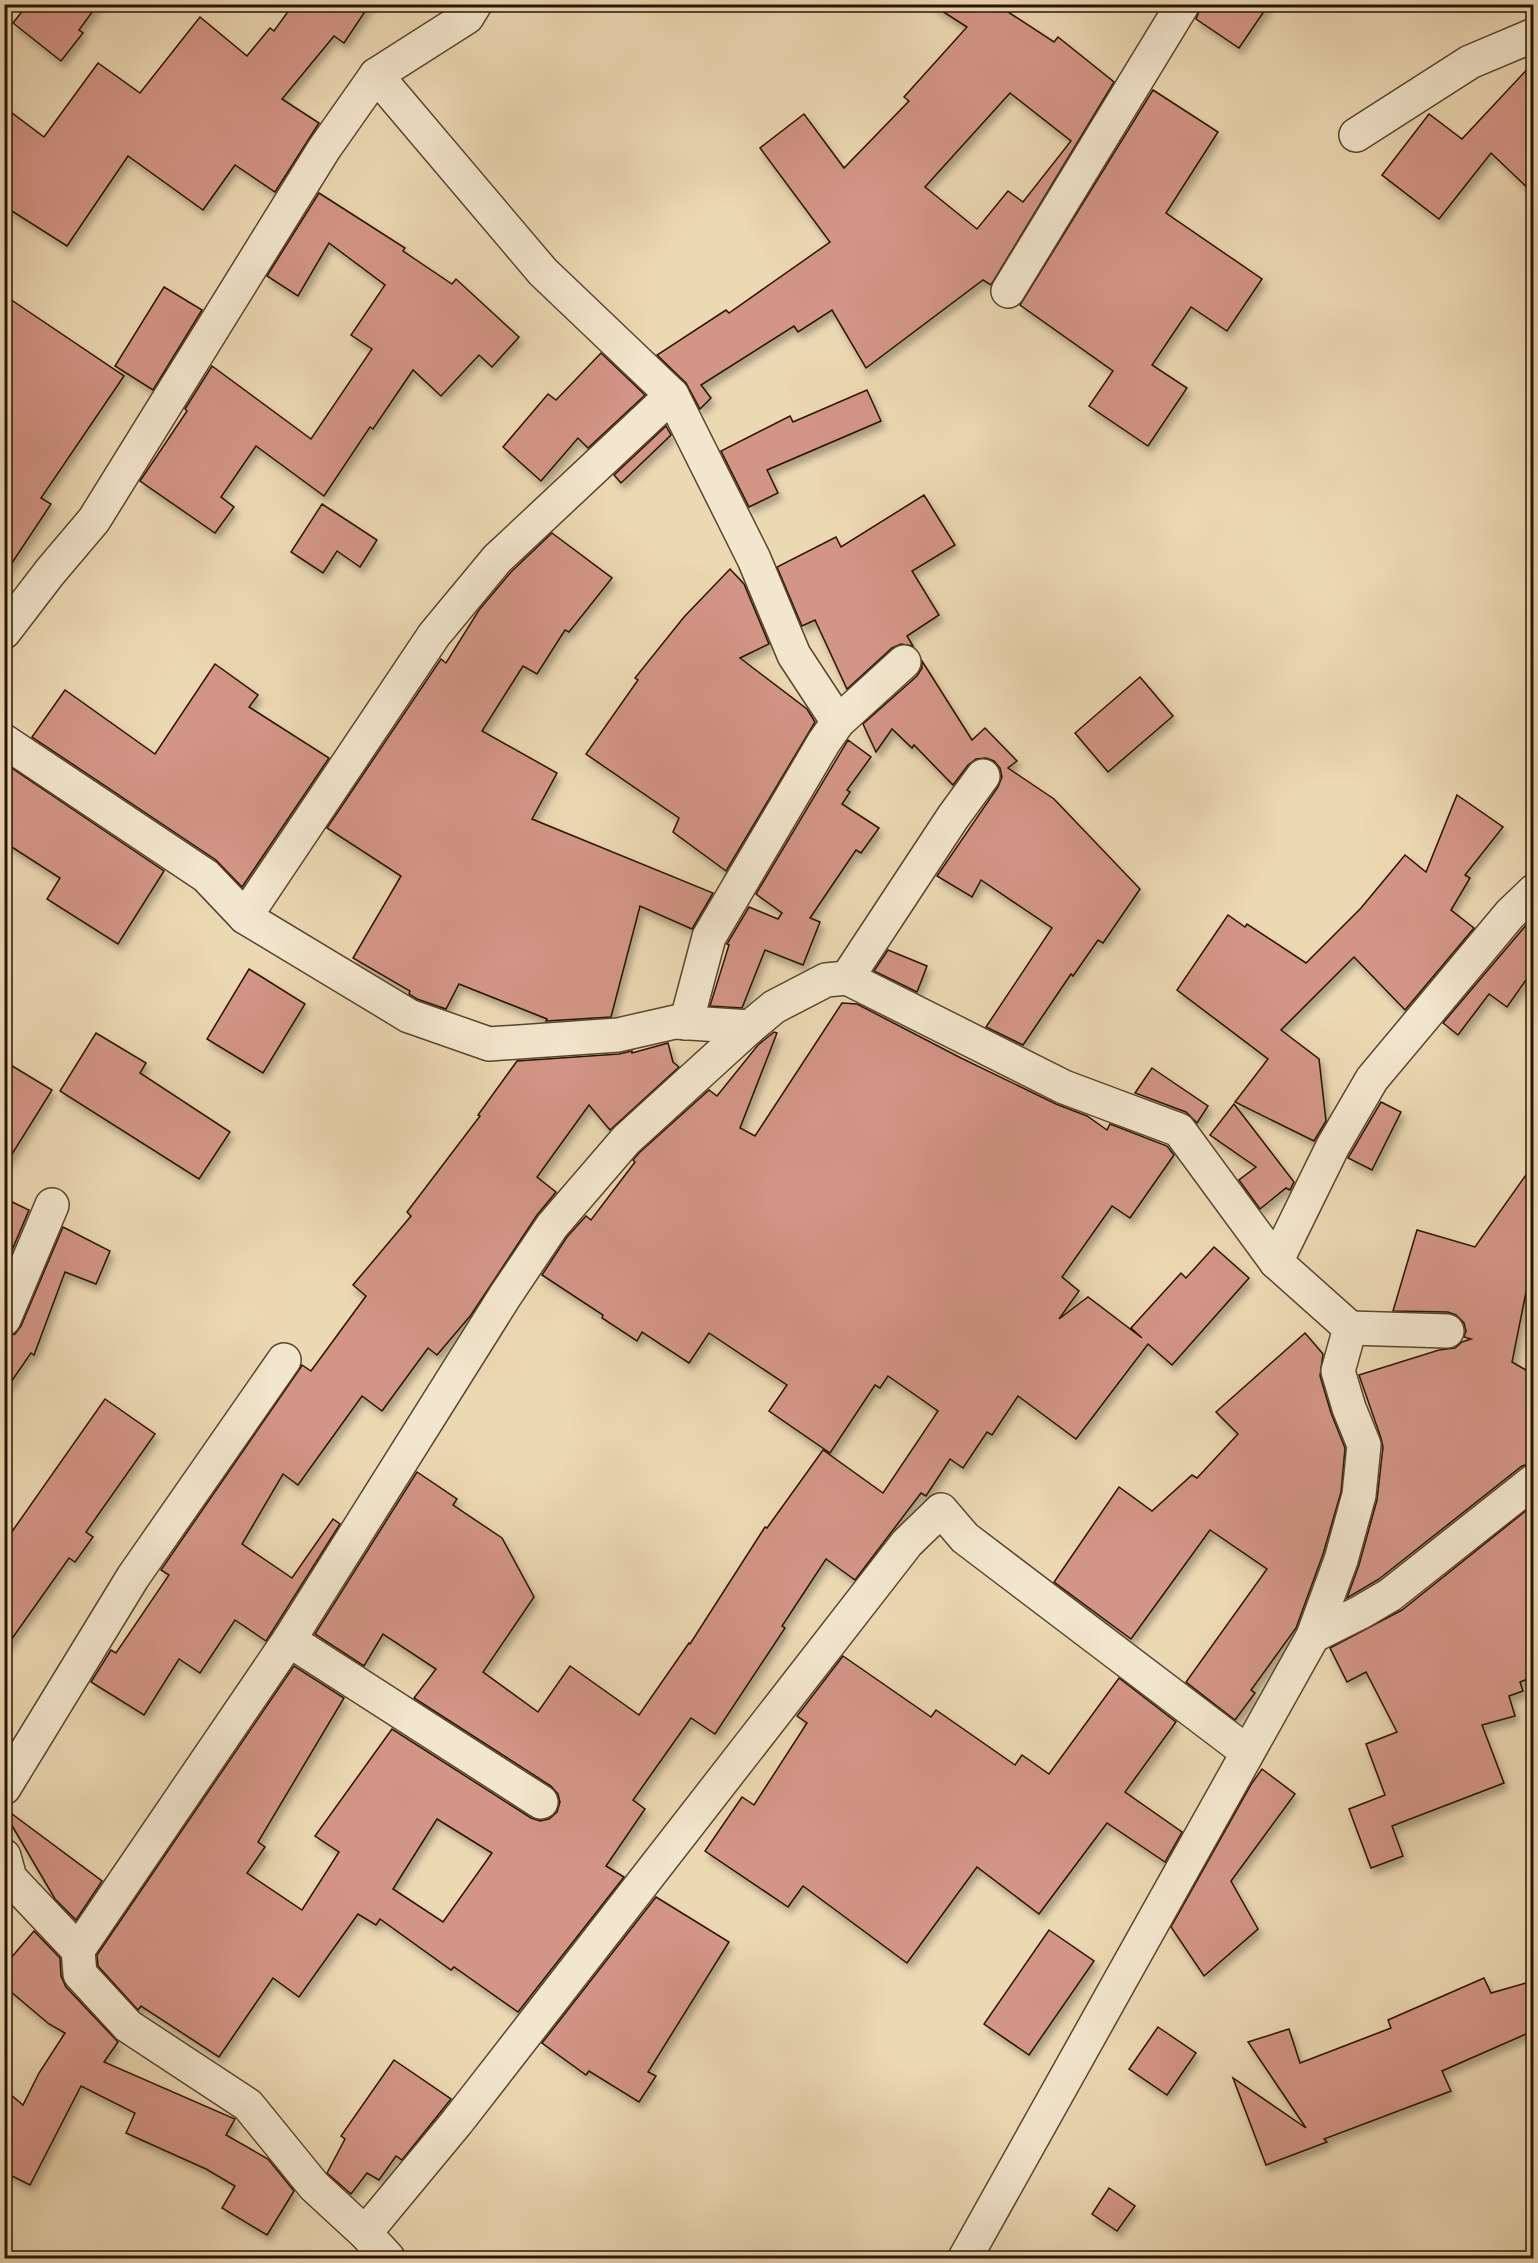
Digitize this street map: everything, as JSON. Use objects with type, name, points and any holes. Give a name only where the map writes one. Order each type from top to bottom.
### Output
[{"type":"street","points":[[4,632],[94,520],[324,149],[376,75],[467,17],[475,4]]},
{"type":"street","points":[[1008,291],[1184,4]]},
{"type":"street","points":[[1356,135],[1470,62],[1533,35]]},
{"type":"street","points":[[376,75],[543,272],[672,395],[754,559],[794,655],[838,722]]},
{"type":"street","points":[[245,917],[434,635],[497,559],[672,395]]},
{"type":"street","points":[[686,1023],[709,937],[736,887],[838,722],[904,662]]},
{"type":"street","points":[[4,741],[206,876],[245,917],[408,1016],[489,1044],[618,1035],[675,1022],[750,1027]]},
{"type":"street","points":[[847,978],[953,817],[983,776]]},
{"type":"street","points":[[1276,1262],[1332,1146],[1372,1079],[1510,914],[1533,891]]},
{"type":"street","points":[[78,1950],[289,1640],[505,1296],[552,1226],[626,1140],[750,1027],[774,1007],[826,980],[847,978],[1064,1087],[1179,1130],[1276,1262],[1350,1328],[1447,1331]]},
{"type":"street","points":[[4,1319],[52,1205]]},
{"type":"street","points":[[965,2259],[1313,1636],[1341,1560],[1359,1495],[1364,1445],[1348,1408],[1338,1371],[1350,1328]]},
{"type":"street","points":[[4,1788],[133,1577],[284,1360]]},
{"type":"street","points":[[1313,1636],[1390,1595],[1533,1481]]},
{"type":"street","points":[[365,2233],[457,2122],[907,1543],[941,1510],[966,1538],[1247,1752]]},
{"type":"street","points":[[289,1640],[542,1802]]},
{"type":"street","points":[[4,1856],[10,1878],[78,1950],[81,1974],[128,2026],[248,2104],[314,2186],[365,2233],[388,2259]]},
{"type":"building","points":[[28,4],[98,4],[79,30],[83,33],[61,61],[13,23]]},
{"type":"building","points":[[290,4],[370,4],[344,43],[334,36],[282,99],[319,123],[275,192],[235,165],[203,210],[128,156],[67,246],[4,206],[4,107],[44,137],[98,63],[140,93],[200,17],[247,56],[270,28],[274,31],[292,6]]},
{"type":"building","points":[[931,4],[996,4],[1054,42],[1058,37],[1114,82],[991,285],[983,280],[866,368],[832,310],[798,332],[794,326],[701,385],[711,398],[700,409],[686,383],[657,355],[726,310],[729,313],[830,242],[760,148],[804,114],[844,168],[909,101],[904,97],[967,27]],"holes":[[[1010,93],[1071,141],[1023,202],[1008,191],[977,229],[925,187]]]},
{"type":"building","points":[[1202,4],[1269,4],[1239,48],[1196,19]]},
{"type":"building","points":[[1533,63],[1533,193],[1491,153],[1439,219],[1382,175],[1429,114],[1462,139]]},
{"type":"building","points":[[1153,90],[1218,132],[1166,213],[1262,279],[1227,331],[1191,307],[1152,365],[1187,388],[1148,446],[1089,406],[1113,371],[1020,305]]},
{"type":"building","points":[[319,193],[405,248],[403,251],[452,284],[456,279],[519,337],[492,367],[479,355],[441,396],[413,370],[373,429],[370,427],[324,496],[256,446],[221,497],[234,507],[215,533],[140,481],[187,411],[185,409],[212,366],[311,439],[372,349],[351,335],[385,285],[329,243],[298,296],[267,276]]},
{"type":"building","points":[[164,287],[202,310],[153,390],[115,366]]},
{"type":"building","points":[[4,295],[124,376],[41,498],[51,504],[4,575]]},
{"type":"building","points":[[601,353],[645,395],[588,448],[578,438],[541,481],[503,447],[548,394],[556,400]]},
{"type":"building","points":[[867,390],[881,421],[767,470],[778,493],[749,507],[721,451],[790,416],[793,422]]},
{"type":"building","points":[[666,426],[671,435],[621,483],[614,475]]},
{"type":"building","points":[[924,495],[955,545],[912,571],[939,615],[907,636],[913,646],[901,644],[892,648],[847,689],[815,620],[802,626],[777,567],[836,537],[841,547]]},
{"type":"building","points":[[322,504],[377,540],[360,567],[337,551],[323,573],[291,552]]},
{"type":"building","points":[[552,533],[612,578],[569,632],[565,630],[537,674],[523,666],[482,731],[557,773],[532,819],[713,893],[692,929],[640,906],[611,1017],[546,1021],[547,1019],[459,984],[446,1009],[417,999],[409,994],[410,991],[353,958],[401,876],[327,828],[441,659],[446,663],[479,610],[511,572]]},
{"type":"building","points":[[730,569],[744,584],[769,644],[740,658],[807,709],[815,722],[726,871],[673,832],[679,818],[586,754],[638,680],[635,678],[684,617]]},
{"type":"building","points":[[922,661],[972,740],[985,728],[1017,761],[1008,768],[1054,799],[1140,889],[1103,943],[1098,940],[1073,976],[1071,974],[1023,1045],[986,1027],[1052,928],[981,880],[972,897],[937,876],[998,787],[1002,777],[1000,768],[994,761],[986,758],[976,759],[968,765],[953,785],[914,745],[912,748],[892,729],[876,752],[863,724],[917,676],[922,668]]},
{"type":"building","points":[[215,664],[258,695],[249,707],[329,758],[242,887],[216,860],[32,737],[65,690],[155,754]]},
{"type":"building","points":[[1140,677],[1173,716],[1108,772],[1075,733]]},
{"type":"building","points":[[848,740],[871,757],[847,790],[850,792],[842,804],[879,828],[861,853],[856,850],[810,918],[820,922],[803,965],[765,950],[742,1008],[710,1006],[729,945],[727,944],[749,907],[778,919],[782,913],[756,894]]},
{"type":"building","points":[[10,767],[164,871],[118,944],[47,899],[60,878],[4,842],[4,775]]},
{"type":"building","points":[[1457,795],[1503,827],[1465,875],[1470,878],[1451,910],[1474,928],[1405,1010],[1354,957],[1281,1030],[1319,1059],[1326,1121],[1314,1141],[1235,1102],[1268,1059],[1177,990],[1228,915],[1245,927],[1247,924],[1306,963],[1361,908],[1405,855],[1426,872]]},
{"type":"building","points":[[1533,917],[1533,970],[1507,1007],[1489,994],[1458,1035],[1443,1023]]},
{"type":"building","points":[[888,950],[927,966],[917,992],[874,971]]},
{"type":"building","points":[[249,969],[305,1004],[263,1073],[207,1039]]},
{"type":"building","points":[[842,1003],[857,1004],[961,1058],[1056,1104],[1087,1116],[1107,1130],[1110,1124],[1167,1146],[1174,1155],[1130,1218],[1112,1206],[1062,1277],[1079,1291],[1059,1319],[1088,1297],[1142,1338],[1131,1328],[1181,1273],[1186,1278],[1214,1247],[1249,1278],[1172,1365],[1148,1344],[1076,1439],[1018,1396],[992,1435],[987,1432],[963,1468],[950,1459],[926,1496],[921,1493],[855,1580],[826,1559],[782,1626],[785,1628],[715,1734],[691,1718],[633,1800],[645,1809],[606,1866],[624,1877],[518,2012],[454,1967],[451,1970],[380,1919],[376,1925],[358,1914],[299,1997],[273,1978],[219,2057],[141,2006],[138,2010],[98,1966],[97,1955],[294,1666],[344,1698],[258,1842],[265,1847],[247,1873],[302,1910],[339,1852],[315,1836],[392,1729],[531,1818],[540,1821],[549,1819],[557,1812],[560,1802],[558,1794],[551,1786],[414,1698],[436,1669],[383,1634],[364,1666],[315,1634],[417,1472],[457,1499],[453,1505],[502,1538],[534,1597],[483,1672],[538,1712],[570,1666],[639,1715],[690,1644],[765,1527],[767,1528],[823,1450],[883,1493],[938,1411],[888,1376],[880,1388],[875,1385],[830,1453],[769,1411],[787,1385],[709,1333],[689,1363],[642,1332],[637,1341],[602,1318],[603,1315],[542,1275],[567,1237],[586,1216],[591,1220],[635,1162],[633,1160],[639,1153],[709,1090],[717,1096],[758,1045],[774,1032],[777,1033],[740,1128],[755,1136]],"holes":[[[437,1819],[492,1853],[443,1922],[393,1889]]]},
{"type":"building","points":[[96,1033],[146,1063],[140,1073],[230,1132],[199,1179],[60,1091]]},
{"type":"building","points":[[668,1043],[673,1062],[679,1067],[610,1130],[589,1105],[537,1177],[556,1192],[537,1215],[471,1315],[437,1355],[428,1348],[382,1411],[362,1396],[298,1485],[283,1474],[242,1544],[292,1578],[333,1519],[340,1524],[266,1641],[235,1620],[200,1673],[179,1659],[144,1715],[91,1682],[111,1650],[116,1653],[169,1575],[161,1570],[302,1365],[311,1371],[366,1296],[353,1285],[411,1216],[407,1212],[480,1116],[478,1115],[517,1061],[619,1054],[632,1051],[632,1053]]},
{"type":"building","points":[[4,1061],[52,1090],[4,1167]]},
{"type":"building","points":[[1152,1068],[1208,1106],[1197,1123],[1186,1112],[1135,1093]]},
{"type":"building","points":[[1381,1102],[1401,1112],[1372,1170],[1348,1158]]},
{"type":"building","points":[[1234,1104],[1294,1182],[1290,1190],[1286,1188],[1260,1209],[1239,1180],[1256,1167],[1210,1135]]},
{"type":"building","points":[[1533,1165],[1533,1257],[1512,1362],[1533,1374],[1533,1463],[1522,1466],[1379,1579],[1347,1598],[1359,1565],[1377,1500],[1383,1447],[1359,1375],[1439,1350],[1455,1348],[1471,1339],[1464,1337],[1466,1331],[1464,1323],[1456,1315],[1448,1312],[1393,1311],[1417,1230],[1475,1247]]},
{"type":"building","points":[[4,1198],[29,1210],[4,1269]]},
{"type":"building","points":[[63,1227],[110,1251],[96,1284],[65,1272],[34,1355],[31,1353],[4,1392],[4,1337],[15,1334],[21,1326]]},
{"type":"building","points":[[1305,1333],[1323,1354],[1320,1376],[1345,1448],[1341,1492],[1323,1554],[1296,1628],[1251,1690],[1255,1693],[1235,1720],[1186,1682],[1267,1569],[1210,1530],[1131,1639],[1054,1582],[1119,1487],[1152,1511],[1192,1475],[1197,1478],[1238,1434],[1216,1412]]},
{"type":"building","points":[[105,1399],[155,1434],[86,1532],[93,1537],[75,1562],[69,1558],[4,1650],[4,1543]]},
{"type":"building","points":[[1533,1505],[1533,1677],[1520,1682],[1523,1691],[1509,1696],[1515,1716],[1482,1725],[1504,1783],[1392,1826],[1403,1856],[1371,1868],[1349,1809],[1385,1795],[1366,1744],[1397,1732],[1366,1672],[1347,1682],[1330,1648],[1402,1610]]},
{"type":"building","points":[[843,1656],[931,1717],[936,1710],[1015,1765],[1022,1755],[1049,1774],[1119,1678],[1176,1722],[1125,1792],[1182,1832],[1165,1862],[1107,1823],[1039,1914],[977,1867],[907,1963],[803,1886],[788,1907],[705,1851],[742,1797],[754,1805],[807,1723],[797,1716]]},
{"type":"building","points":[[1262,1769],[1295,1794],[1231,1881],[1258,1929],[1204,1976],[1171,1927]]},
{"type":"building","points":[[4,1808],[102,1881],[76,1920],[55,1899],[4,1812]]},
{"type":"building","points":[[656,1897],[729,1942],[648,2072],[656,2076],[639,2102],[589,2071],[586,2075],[542,2043]]},
{"type":"building","points":[[1049,1930],[1094,1961],[1029,2055],[984,2024]]},
{"type":"building","points":[[34,1931],[60,1958],[61,1976],[66,1987],[118,2042],[104,2062],[235,2119],[226,2135],[268,2159],[294,2191],[267,2235],[222,2208],[235,2186],[206,2169],[126,2133],[135,2113],[81,2086],[30,2185],[4,2172],[4,2089],[23,2105],[39,2073],[65,2033],[49,2024],[4,1986],[4,1966]]},
{"type":"building","points":[[1484,1978],[1491,1993],[1533,1981],[1533,2031],[1442,2071],[1451,2091],[1324,2139],[1327,2142],[1266,2165],[1233,2078],[1306,2128],[1248,2042],[1289,2029],[1300,2063],[1391,2028],[1388,2020]]},
{"type":"building","points":[[1158,2027],[1196,2053],[1167,2095],[1129,2069]]},
{"type":"building","points":[[394,2060],[451,2099],[402,2160],[396,2156],[379,2180],[367,2173],[351,2194],[327,2173],[345,2139],[341,2136]]},
{"type":"building","points":[[1109,2188],[1135,2206],[1117,2231],[1092,2214]]}]
